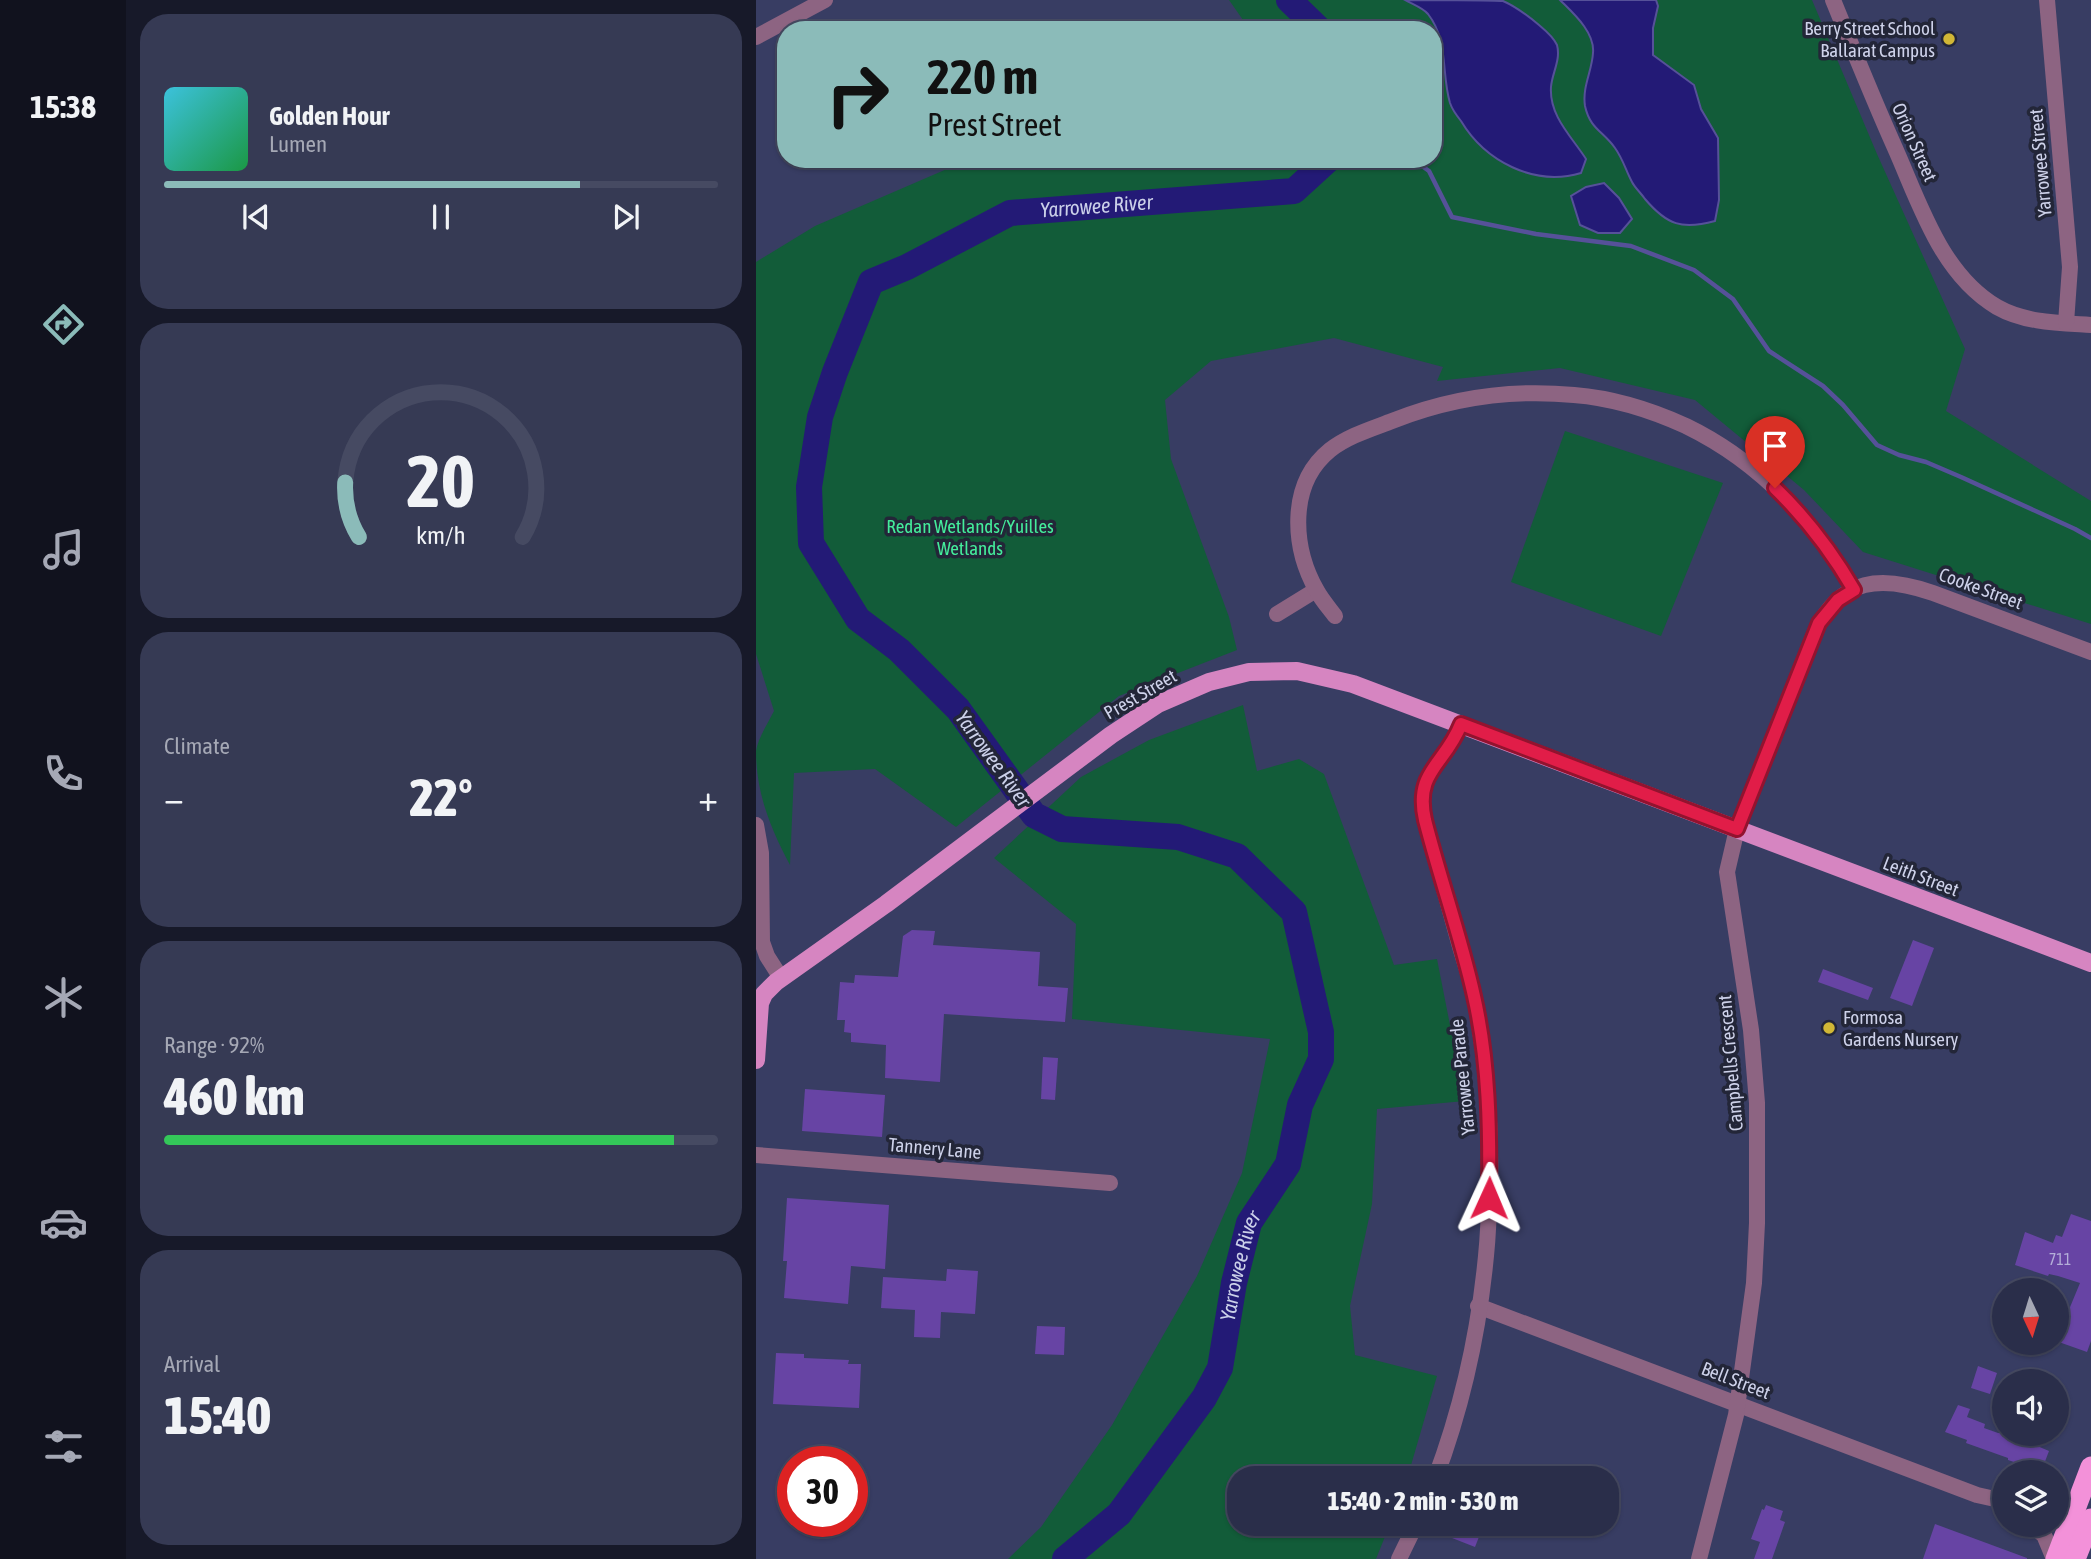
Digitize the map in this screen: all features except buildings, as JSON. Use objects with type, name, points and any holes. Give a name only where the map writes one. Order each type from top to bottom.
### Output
[{"type":"highway","points":[[2055,1559],[2091,1467]]},
{"type":"highway","points":[[2076,1559],[2091,1519]]},
{"type":"main road","name":"Prest Street","points":[[756,1060],[761,1003],[768,990],[781,978],[1158,704],[1209,682],[1249,672],[1287,670],[1332,678],[1737,829]]},
{"type":"main road","name":"Leith Street","points":[[1737,829],[2091,963]]},
{"type":"street","points":[[786,21],[825,0]]},
{"type":"street","name":"Orion Street","points":[[1833,0],[1934,236],[1952,264],[1975,292],[2009,312],[2041,321],[2091,325]]},
{"type":"street","name":"Yarrowee Street","points":[[2047,0],[2070,267],[2066,323]]},
{"type":"street","points":[[756,37],[777,26]]},
{"type":"street","points":[[1335,616],[1316,590],[1303,553],[1297,518],[1306,483],[1318,463],[1329,451],[1355,435],[1435,406],[1493,395],[1575,395],[1628,405],[1686,426],[1722,446],[1761,475],[1790,502],[1830,552],[1854,590]]},
{"type":"street","name":"Cooke Street","points":[[1854,590],[1883,582],[1909,584],[2091,652]]},
{"type":"street","points":[[1277,614],[1316,590]]},
{"type":"street","name":"Campbells Crescent","points":[[1699,1559],[1738,1403],[1754,1283],[1759,1177],[1751,1031],[1728,866],[1737,829],[1819,623],[1838,600],[1854,590]]},
{"type":"street","name":"Yarrowee Parade","points":[[1439,1466],[1457,1406],[1479,1306],[1488,1223],[1490,1136],[1486,1076],[1474,997],[1427,827],[1422,798],[1426,780],[1454,742],[1461,724]]},
{"type":"street","points":[[756,825],[761,853],[762,942],[766,956],[781,978]]},
{"type":"street","name":"Tannery Lane","points":[[756,1155],[1110,1183]]},
{"type":"street","name":"Bell Street","points":[[1479,1306],[1738,1403],[1977,1495],[1992,1503]]},
{"type":"street","name":"Bell Street","points":[[1977,1495],[1992,1498]]},
{"type":"street","points":[[2069,1504],[2079,1500]]},
{"type":"street","points":[[1399,1559],[1410,1536]]},
{"type":"street","points":[[2045,1537],[2055,1559]]},
{"type":"green space","name":"Redan Wetlands/Yuilles Wetlands","points":[[1229,0],[1812,0],[1877,154],[1965,349],[1946,411],[2091,501],[2091,624],[1863,552],[1804,490],[1695,400],[1560,368],[1437,381],[1443,367],[1334,338],[1211,361],[1165,400],[1171,459],[1229,617],[1237,650],[1119,696],[956,827],[875,769],[794,773],[790,865],[766,811],[759,782],[756,751],[774,711],[756,654],[756,262],[815,226],[949,168],[1442,168],[1442,21],[1244,21]]},
{"type":"green space","points":[[1565,431],[1723,483],[1661,636],[1511,582]]},
{"type":"green space","points":[[1243,705],[1257,771],[1299,759],[1324,774],[1394,965],[1437,959],[1465,1101],[1377,1109],[1372,1204],[1350,1306],[1355,1355],[1437,1376],[1411,1466],[1227,1466],[1227,1536],[1385,1536],[1376,1559],[1008,1559],[1041,1527],[1112,1425],[1197,1276],[1242,1173],[1270,1039],[1072,1019],[1076,924],[994,858],[1081,777],[1149,740]]},
{"type":"shaded area","points":[[1405,0],[1503,1],[1547,32],[1556,42],[1558,51],[1551,98],[1562,126],[1586,159],[1581,173],[1546,176],[1529,173],[1497,159],[1483,148],[1451,105],[1442,46],[1442,21],[1433,21],[1420,8]]},
{"type":"shaded area","points":[[1560,0],[1656,0],[1658,6],[1653,28],[1653,55],[1694,85],[1701,109],[1718,138],[1719,200],[1715,221],[1684,225],[1668,220],[1653,208],[1635,186],[1618,152],[1587,114],[1585,92],[1593,45],[1582,23]]},
{"type":"shaded area","points":[[1604,183],[1619,198],[1632,219],[1620,233],[1598,233],[1580,225],[1571,196],[1586,187]]},
{"type":"waterway","name":"Yarrowee River","points":[[1289,0],[1311,21]]},
{"type":"waterway","name":"Yarrowee River","points":[[1065,1559],[1119,1514],[1204,1398],[1220,1368],[1234,1283],[1249,1223],[1288,1164],[1300,1105],[1321,1059],[1321,1032],[1294,912],[1237,856],[1178,837],[1062,829],[1034,815],[958,709],[899,650],[858,619],[811,543],[809,487],[820,417],[871,282],[907,267],[1010,213],[1294,191],[1319,168]]},
{"type":"waterway","points":[[1425,168],[1429,171],[1452,217],[1536,234],[1631,246],[1694,270],[1733,299],[1769,351],[1823,386],[1877,445],[1961,477],[2091,538]]},
{"type":"place","name":"Berry Street School Ballarat Campus","points":[[1949,39]]},
{"type":"place","name":"Formosa Gardens Nursery","points":[[1829,1028]]},
{"type":"route","points":[[1489,1198],[1487,1083],[1474,997],[1425,820],[1422,806],[1424,784],[1454,742],[1461,724],[1737,829],[1819,623],[1838,600],[1854,590],[1826,546],[1775,488]]}]
